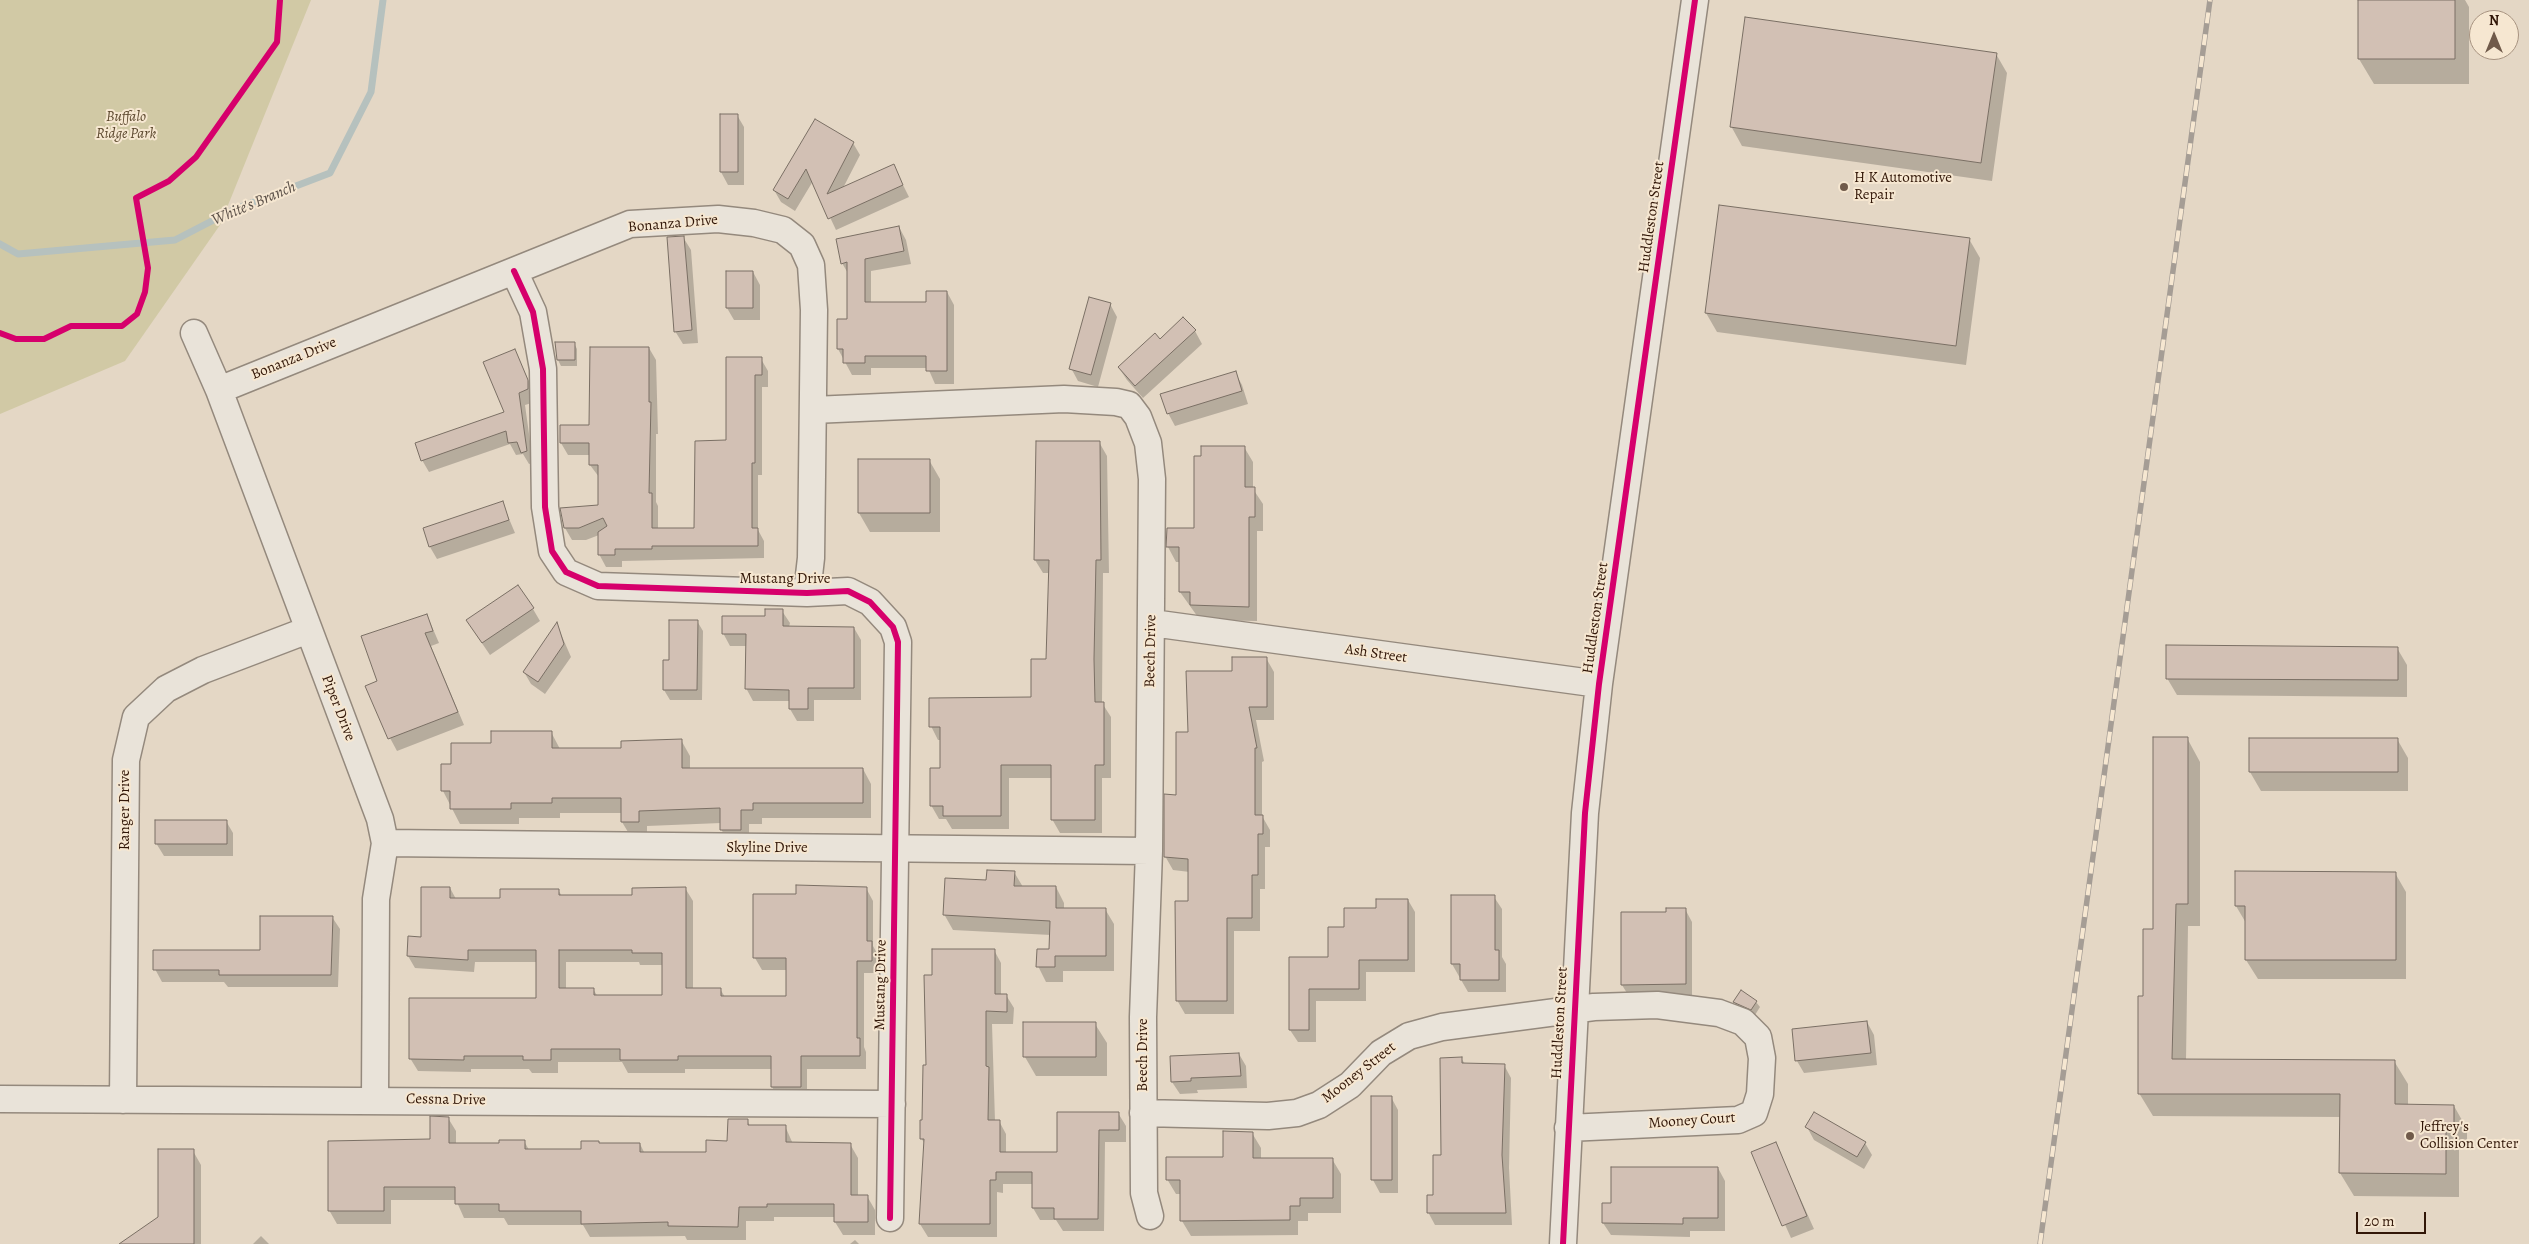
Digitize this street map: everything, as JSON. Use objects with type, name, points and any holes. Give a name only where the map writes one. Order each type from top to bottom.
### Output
[{"type":"street","name":"Huddleston Street","points":[[1563,1244],[1573,1010],[1585,813],[1599,684],[1695,0]]},
{"type":"street","name":"Bonanza Drive","points":[[219,390],[630,224],[718,219],[754,223],[783,230],[802,245],[811,265],[814,310],[811,558],[807,593]]},
{"type":"street","name":"Mustang Drive","points":[[514,271],[533,312],[543,369],[545,507],[552,550],[566,572],[598,586],[807,593],[848,591],[870,602],[893,627],[898,642],[890,1218]]},
{"type":"street","name":"Piper Drive","points":[[194,333],[219,390],[380,819],[385,843],[376,898],[376,1099]]},
{"type":"street","name":"Beech Drive","points":[[813,410],[1064,399],[1116,402],[1128,405],[1138,417],[1148,443],[1152,479],[1149,850],[1143,1017],[1144,1194],[1150,1216]]},
{"type":"street","name":"Ash Street","points":[[1152,623],[1599,684]]},
{"type":"street","name":"Ranger Drive","points":[[123,1100],[126,760],[136,717],[166,689],[203,670],[308,630]]},
{"type":"street","name":"Skyline Drive","points":[[385,843],[1149,850]]},
{"type":"street","name":"Mooney Court","points":[[1568,1128],[1738,1120],[1754,1113],[1760,1094],[1762,1058],[1758,1037],[1743,1022],[1719,1013],[1656,1005],[1594,1006],[1573,1010]]},
{"type":"street","name":"Mooney Street","points":[[1143,1113],[1268,1116],[1297,1113],[1319,1105],[1350,1085],[1381,1053],[1409,1036],[1442,1027],[1573,1010]]},
{"type":"street","name":"Cessna Drive","points":[[0,1099],[376,1099],[892,1104]]},
{"type":"green space","name":"Buffalo Ridge Park","points":[[0,0],[311,0],[220,225],[125,361],[0,414]]},
{"type":"building","points":[[2358,0],[2455,0],[2455,59],[2358,59]]},
{"type":"building","points":[[1745,17],[1997,53],[1981,163],[1730,127]]},
{"type":"building","points":[[720,114],[738,114],[738,172],[720,172]]},
{"type":"building","points":[[815,119],[854,142],[827,194],[894,164],[903,185],[828,219],[806,169],[788,199],[773,190]]},
{"type":"building","points":[[1719,205],[1970,238],[1956,346],[1705,313]]},
{"type":"building","points":[[899,226],[904,251],[865,259],[865,302],[926,302],[926,291],[947,291],[947,371],[926,371],[926,356],[865,356],[865,363],[843,363],[843,349],[837,349],[837,319],[847,319],[847,262],[841,264],[836,239]]},
{"type":"building","points":[[684,236],[692,330],[674,332],[667,237]]},
{"type":"building","points":[[726,271],[753,271],[753,308],[726,308]]},
{"type":"building","points":[[1089,297],[1111,303],[1091,375],[1069,369]]},
{"type":"building","points":[[1183,317],[1196,330],[1135,386],[1118,367],[1155,333],[1160,339]]},
{"type":"building","points":[[555,342],[575,342],[575,360],[557,360]]},
{"type":"building","points":[[590,347],[649,347],[649,402],[651,402],[649,493],[652,493],[652,528],[694,528],[695,441],[726,440],[726,357],[762,357],[762,375],[755,375],[755,463],[752,463],[752,528],[758,528],[758,546],[652,546],[652,549],[615,549],[615,555],[598,555],[598,532],[607,526],[603,518],[579,528],[564,528],[560,508],[598,505],[598,465],[589,465],[589,443],[560,443],[560,425],[589,425]]},
{"type":"building","points":[[515,349],[528,380],[528,389],[519,393],[527,451],[521,453],[517,442],[508,443],[506,431],[421,461],[415,443],[504,412],[483,362]]},
{"type":"building","points":[[1236,371],[1242,391],[1167,414],[1160,394]]},
{"type":"building","points":[[1036,441],[1100,441],[1101,560],[1096,560],[1094,659],[1095,702],[1104,702],[1104,765],[1095,765],[1095,820],[1051,820],[1051,765],[1001,765],[1001,816],[943,816],[943,806],[930,806],[930,768],[940,768],[940,727],[929,727],[929,698],[1031,697],[1031,659],[1046,659],[1049,560],[1034,560]]},
{"type":"building","points":[[1201,446],[1245,446],[1245,487],[1255,487],[1255,517],[1249,517],[1249,607],[1190,605],[1190,592],[1179,592],[1179,547],[1166,547],[1167,528],[1194,528],[1194,456],[1201,456]]},
{"type":"building","points":[[858,459],[930,459],[930,513],[858,513]]},
{"type":"building","points":[[503,501],[509,520],[429,547],[423,528]]},
{"type":"building","points":[[518,585],[534,608],[482,643],[466,620]]},
{"type":"building","points":[[765,609],[783,609],[783,626],[854,627],[854,688],[808,688],[808,709],[789,709],[789,690],[745,689],[746,634],[722,634],[722,616],[765,616]]},
{"type":"building","points":[[427,614],[433,631],[425,633],[458,712],[388,739],[365,686],[377,681],[361,636]]},
{"type":"building","points":[[669,620],[698,620],[697,690],[663,690],[663,660],[669,660]]},
{"type":"building","points":[[557,622],[564,644],[538,682],[523,672]]},
{"type":"building","points":[[2166,645],[2398,647],[2398,680],[2166,679]]},
{"type":"building","points":[[1232,657],[1267,657],[1267,707],[1249,707],[1257,748],[1255,748],[1255,815],[1263,815],[1263,834],[1258,834],[1258,875],[1252,875],[1252,918],[1227,918],[1227,1001],[1176,1001],[1175,901],[1188,901],[1188,859],[1164,857],[1164,794],[1176,795],[1176,732],[1188,732],[1186,671],[1232,671]]},
{"type":"building","points":[[491,731],[552,731],[552,748],[621,748],[621,741],[682,739],[682,768],[863,768],[863,803],[753,803],[753,810],[741,810],[741,830],[720,830],[720,808],[639,811],[639,822],[621,822],[621,798],[552,798],[552,803],[511,803],[511,809],[450,809],[450,791],[441,791],[441,764],[451,764],[451,743],[491,743]]},
{"type":"building","points":[[2153,737],[2188,737],[2188,904],[2176,904],[2172,1059],[2395,1060],[2395,1104],[2454,1105],[2454,1125],[2446,1125],[2446,1174],[2339,1173],[2340,1094],[2138,1094],[2138,996],[2143,996],[2143,929],[2153,929]]},
{"type":"building","points":[[2249,738],[2398,738],[2398,772],[2249,772]]},
{"type":"building","points":[[155,820],[227,820],[227,844],[155,844]]},
{"type":"building","points":[[987,870],[1015,871],[1014,886],[1056,886],[1056,908],[1106,908],[1106,956],[1055,956],[1055,967],[1036,967],[1037,949],[1049,949],[1050,921],[943,915],[945,878],[986,880]]},
{"type":"building","points":[[2235,871],[2396,872],[2396,960],[2245,960],[2245,906],[2235,906]]},
{"type":"building","points":[[796,885],[867,887],[867,941],[872,941],[872,961],[857,961],[857,1038],[860,1038],[860,1056],[801,1056],[801,1087],[771,1087],[771,1056],[678,1056],[678,1060],[620,1060],[620,1049],[551,1049],[551,1060],[523,1060],[523,1056],[464,1056],[464,1060],[409,1059],[409,998],[536,998],[536,950],[468,950],[468,960],[407,956],[408,936],[421,937],[421,887],[450,887],[450,898],[500,898],[500,889],[559,889],[559,895],[632,895],[632,888],[686,887],[686,988],[721,988],[721,996],[786,996],[786,958],[753,958],[753,894],[796,894]],"holes":[[[559,950],[632,950],[632,953],[662,953],[662,995],[594,995],[594,988],[559,988]]]},
{"type":"building","points":[[1451,895],[1495,895],[1495,950],[1499,950],[1499,980],[1460,980],[1460,964],[1451,964]]},
{"type":"building","points":[[1376,899],[1408,899],[1408,960],[1359,960],[1359,989],[1309,989],[1309,1030],[1289,1030],[1289,957],[1328,957],[1328,927],[1344,927],[1344,908],[1376,908]]},
{"type":"building","points":[[1666,908],[1686,908],[1686,984],[1621,985],[1621,912],[1666,912]]},
{"type":"building","points":[[260,916],[333,916],[331,975],[219,975],[219,970],[153,970],[153,950],[260,950]]},
{"type":"building","points":[[932,949],[995,949],[995,994],[1007,994],[1007,1012],[986,1011],[986,1066],[989,1067],[988,1120],[1000,1120],[1000,1152],[1057,1152],[1057,1112],[1119,1112],[1119,1130],[1099,1130],[1098,1219],[1054,1219],[1054,1208],[1032,1208],[1032,1172],[996,1172],[996,1180],[990,1180],[990,1224],[919,1224],[924,1139],[920,1139],[920,1120],[922,1120],[923,1065],[926,1065],[924,975],[932,975]]},
{"type":"building","points":[[1741,990],[1757,1001],[1751,1010],[1733,1002]]},
{"type":"building","points":[[1867,1021],[1871,1053],[1795,1061],[1792,1029]]},
{"type":"building","points":[[1023,1022],[1096,1022],[1096,1057],[1023,1057]]},
{"type":"building","points":[[1239,1053],[1241,1076],[1191,1078],[1191,1081],[1171,1082],[1170,1056]]},
{"type":"building","points":[[1462,1057],[1462,1063],[1505,1064],[1502,1155],[1506,1213],[1427,1213],[1427,1195],[1433,1195],[1433,1155],[1441,1155],[1440,1058]]},
{"type":"building","points":[[1371,1096],[1392,1096],[1392,1180],[1371,1180]]},
{"type":"building","points":[[1814,1112],[1866,1142],[1857,1157],[1805,1127]]},
{"type":"building","points":[[430,1116],[449,1117],[449,1143],[499,1143],[499,1140],[525,1140],[525,1149],[581,1149],[581,1141],[599,1141],[599,1143],[640,1143],[640,1152],[706,1152],[706,1140],[727,1141],[728,1119],[748,1119],[748,1125],[786,1125],[786,1142],[851,1143],[851,1195],[868,1195],[868,1222],[834,1222],[834,1204],[767,1204],[767,1207],[739,1207],[738,1227],[668,1226],[668,1222],[581,1224],[581,1211],[499,1211],[499,1204],[455,1204],[455,1187],[384,1187],[384,1211],[328,1211],[328,1141],[430,1139]]},
{"type":"building","points":[[1223,1131],[1253,1132],[1253,1158],[1333,1158],[1333,1198],[1300,1198],[1300,1206],[1290,1206],[1290,1220],[1180,1221],[1180,1180],[1166,1180],[1166,1157],[1223,1157]]},
{"type":"building","points":[[1776,1142],[1807,1216],[1782,1226],[1751,1152]]},
{"type":"building","points":[[158,1149],[194,1149],[194,1244],[119,1244],[158,1217]]},
{"type":"building","points":[[1611,1167],[1718,1167],[1718,1218],[1683,1218],[1683,1224],[1602,1223],[1602,1203],[1611,1203]]},
{"type":"waterway","name":"White's Branch","points":[[0,244],[18,254],[175,240],[233,210],[330,173],[371,92],[383,0]]},
{"type":"railway","points":[[2040,1244],[2210,0]]},
{"type":"cycle path","points":[[0,333],[16,339],[44,339],[71,326],[122,326],[137,314],[145,292],[148,268],[136,198],[169,181],[196,157],[277,42],[280,0]]},
{"type":"cycle path","points":[[1563,1244],[1585,813],[1599,684],[1695,0]]},
{"type":"cycle path","points":[[514,271],[533,312],[543,369],[545,507],[552,551],[566,572],[598,586],[807,593],[848,591],[870,602],[893,627],[898,642],[890,1218]]},
{"type":"place","name":"H K Automotive Repair","points":[[1844,187]]},
{"type":"place","name":"Jeffrey's Collision Center","points":[[2410,1136]]}]
